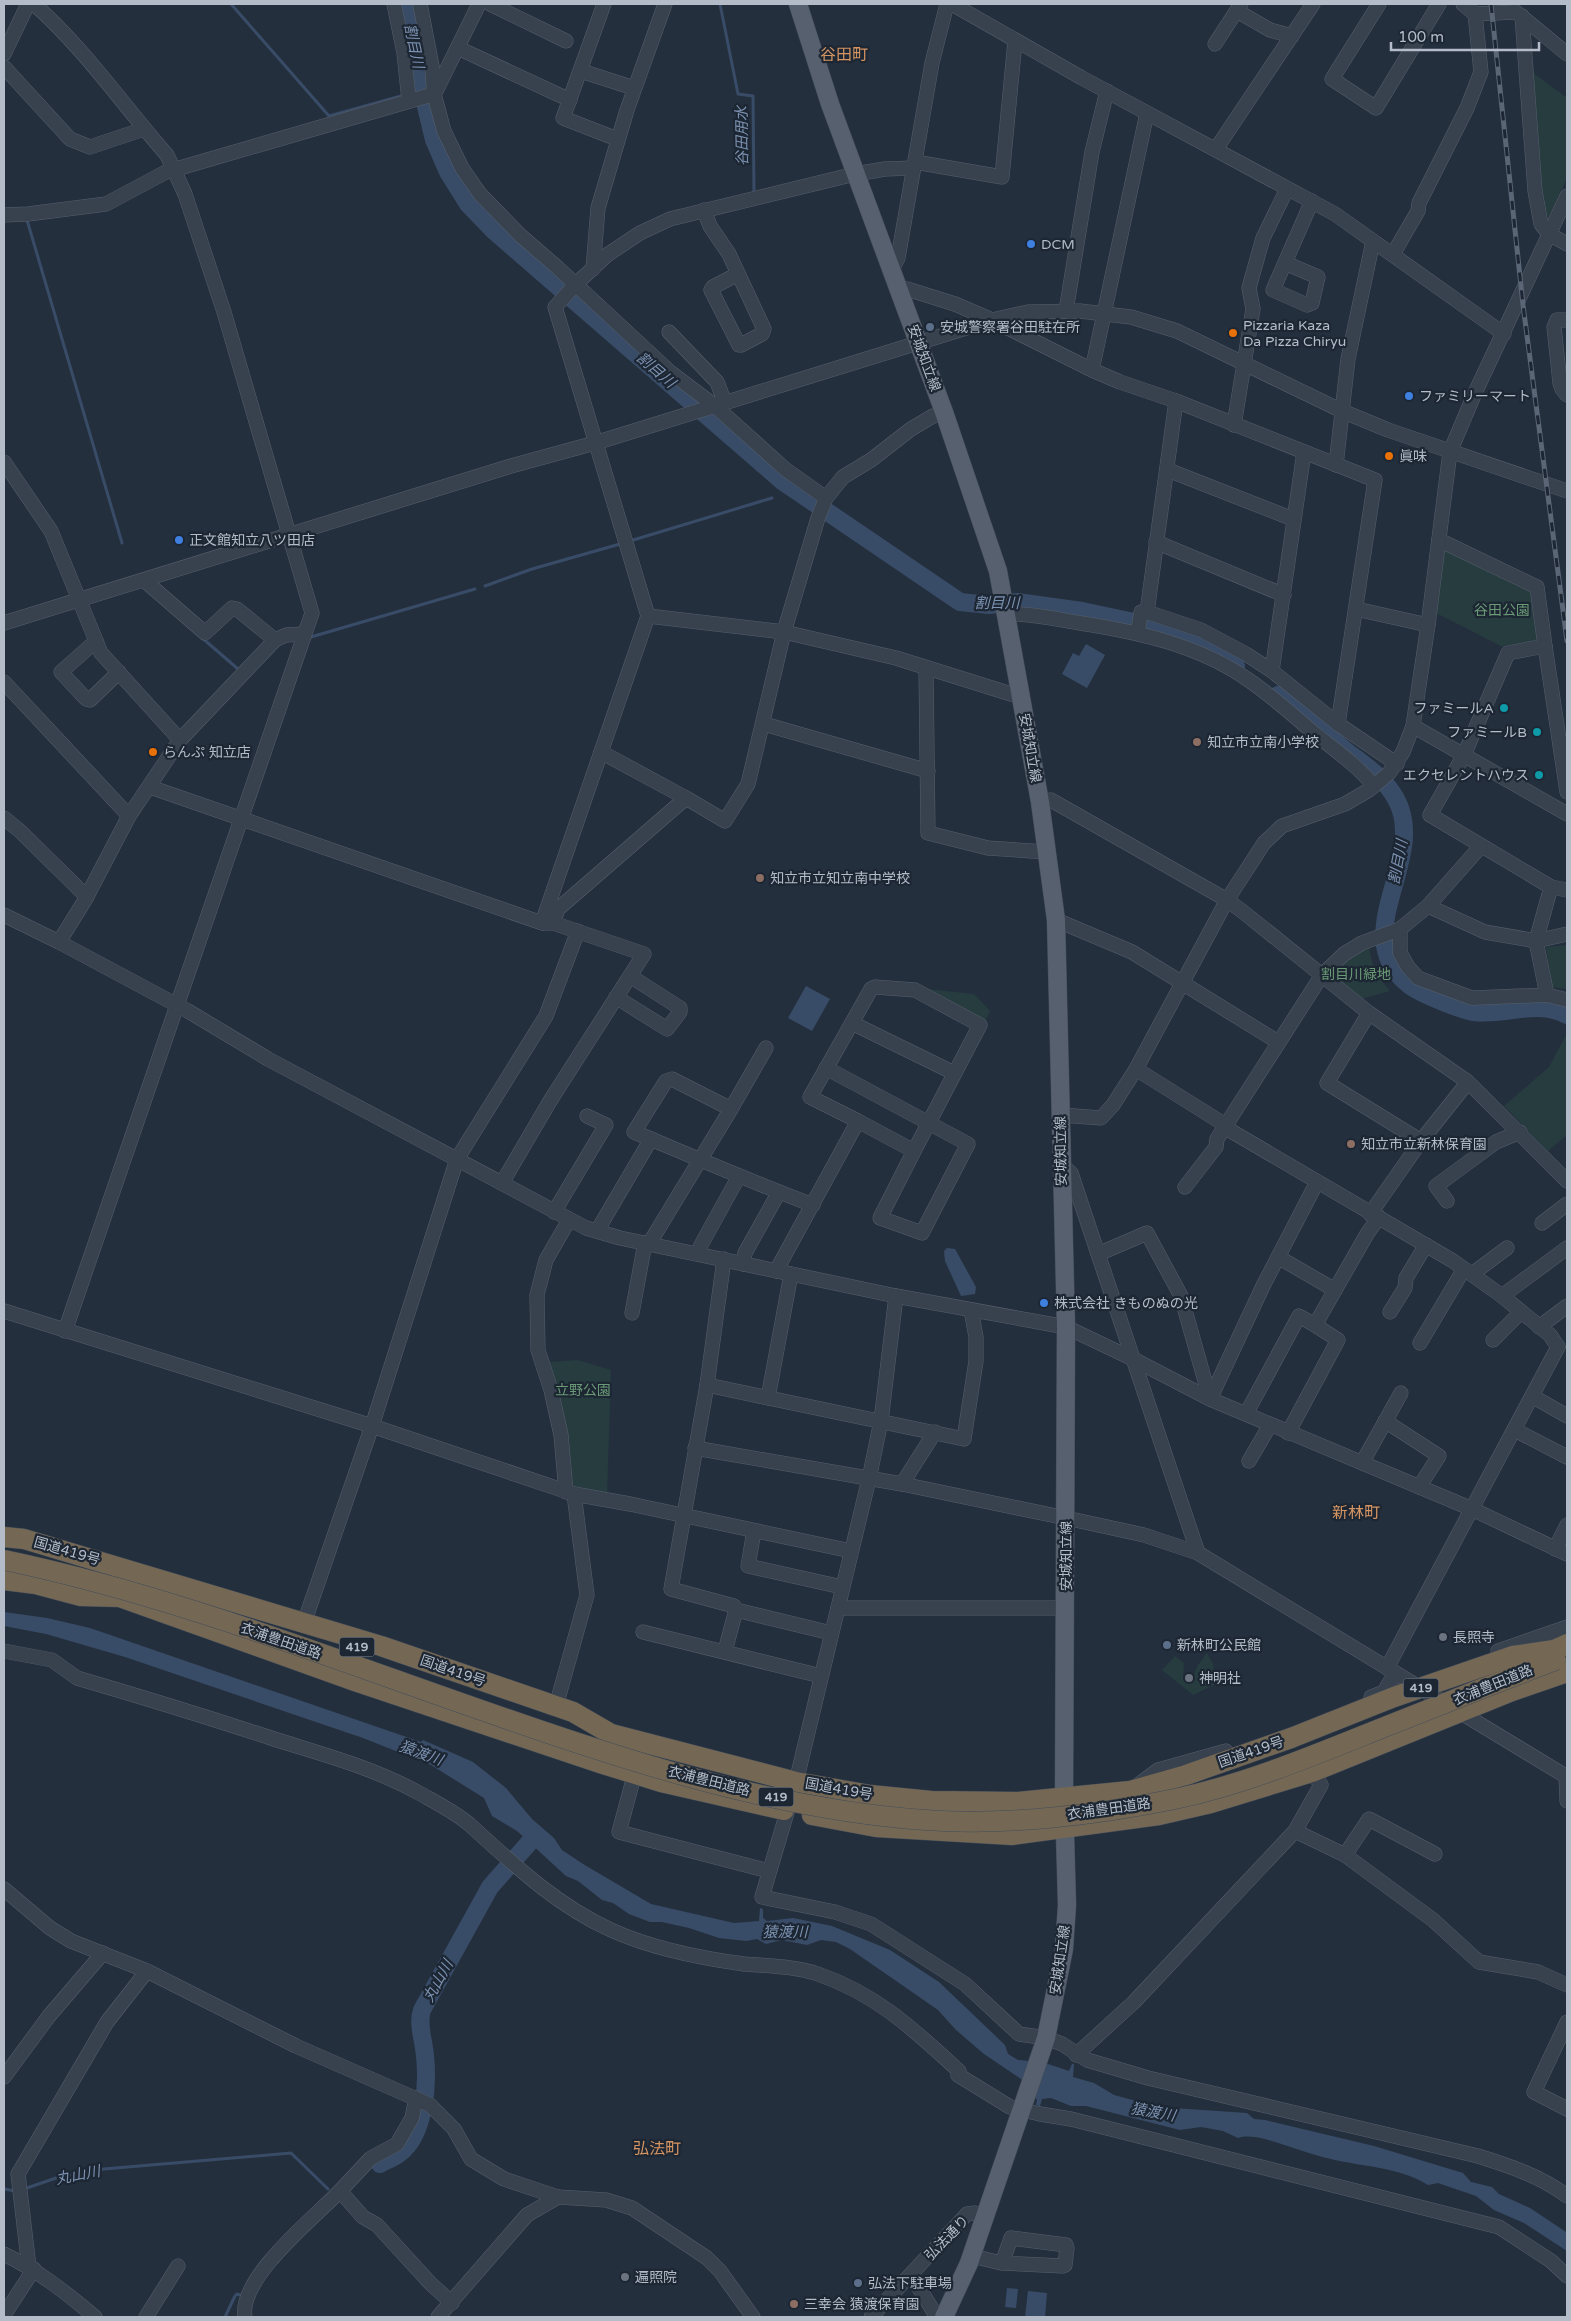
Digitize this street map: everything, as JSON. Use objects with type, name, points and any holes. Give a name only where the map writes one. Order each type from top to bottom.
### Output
[{"type":"highway","name":"国道419号","points":[[4,1538],[24,1539],[381,1646],[549,1708],[573,1712],[611,1734],[796,1782],[870,1795],[931,1800],[1018,1802],[1064,1799],[1130,1791],[1186,1775],[1513,1656],[1563,1650]]},
{"type":"highway","name":"衣浦豊田道路","points":[[4,1548],[40,1554],[168,1592],[549,1726],[675,1764],[803,1795],[859,1805],[958,1813],[1054,1808],[1145,1796],[1196,1783],[1563,1650]]},
{"type":"highway","name":"衣浦豊田道路","points":[[4,1560],[55,1570],[178,1605],[604,1753],[678,1774],[770,1796],[869,1815],[929,1821],[1054,1817],[1178,1798],[1232,1784],[1292,1764],[1563,1650]]},
{"type":"highway","name":"419","points":[[4,1572],[82,1586],[120,1597],[261,1648],[661,1782],[786,1810],[876,1827],[966,1834],[1012,1835],[1066,1830],[1167,1813],[1264,1788],[1312,1772],[1461,1711],[1567,1672]]},
{"type":"highway","name":"419","points":[[4,1580],[36,1584],[81,1596],[120,1597]]},
{"type":"highway","name":"衣浦豊田道路","points":[[168,1592],[233,1607],[549,1708]]},
{"type":"main road","name":"安城知立線","points":[[798,4],[830,104],[944,412],[998,570],[1040,802],[1056,920],[1066,1327],[1064,1799],[1067,1905],[1064,1949],[1045,2041],[972,2256],[944,2317]]},
{"type":"street","points":[[4,54],[28,4]]},
{"type":"street","points":[[34,4],[74,44],[167,155],[175,169],[224,312],[312,613],[65,1331]]},
{"type":"street","points":[[394,4],[404,53],[409,101]]},
{"type":"street","points":[[420,4],[430,58],[434,94],[444,131],[470,181],[504,220],[670,372],[720,404],[785,469],[826,498]]},
{"type":"street","points":[[4,215],[28,214],[106,204],[175,169],[434,94],[479,4]]},
{"type":"street","points":[[490,4],[566,40]]},
{"type":"street","points":[[604,4],[563,118],[618,139]]},
{"type":"street","points":[[594,269],[598,208],[634,88],[665,4]]},
{"type":"street","points":[[892,270],[898,258],[932,63],[947,4]]},
{"type":"street","points":[[952,4],[974,10],[1015,41],[1349,222],[1504,334]]},
{"type":"street","points":[[1216,149],[1314,4]]},
{"type":"street","points":[[1379,4],[1332,78],[1376,108],[1439,4]]},
{"type":"street","points":[[1463,4],[1475,14],[1518,11],[1566,51]]},
{"type":"street","points":[[1215,44],[1239,7],[1270,30],[1292,36]]},
{"type":"street","points":[[1518,11],[1535,191],[1541,224],[1549,234],[1567,244]]},
{"type":"street","points":[[1393,254],[1418,211],[1419,203],[1467,108],[1481,72],[1475,14]]},
{"type":"street","points":[[547,923],[648,616],[556,316],[556,307],[607,255],[640,233],[670,219],[856,174],[914,165],[1002,177],[1015,41]]},
{"type":"street","points":[[458,48],[570,100]]},
{"type":"street","points":[[4,67],[70,139],[77,143],[90,147],[144,129]]},
{"type":"street","points":[[581,71],[634,88]]},
{"type":"street","points":[[1066,311],[1092,152],[1107,91]]},
{"type":"street","points":[[1092,370],[1147,113]]},
{"type":"street","points":[[1234,425],[1253,309],[1249,288],[1263,238],[1287,188]]},
{"type":"street","points":[[1061,1116],[1101,1118],[1113,1105],[1136,1069],[1227,900],[1264,842],[1282,826],[1345,804],[1376,785],[1393,769],[1413,726],[1450,452],[1474,395],[1567,196]]},
{"type":"street","points":[[1285,263],[1312,201]]},
{"type":"street","points":[[704,210],[738,274],[764,329],[762,334],[741,345],[739,345],[711,290],[713,287],[738,274]]},
{"type":"street","points":[[1336,465],[1342,411],[1359,303],[1373,241]]},
{"type":"street","points":[[899,290],[907,289],[941,299],[992,320],[1092,370],[1176,401],[1375,480],[1338,724]]},
{"type":"street","points":[[4,623],[145,581],[511,466],[595,443],[992,320],[1028,312],[1104,313],[1131,317],[1177,331],[1342,411],[1395,433],[1567,491]]},
{"type":"street","points":[[1567,320],[1557,320],[1554,327],[1560,383],[1567,395]]},
{"type":"street","points":[[669,332],[716,382],[720,404]]},
{"type":"street","points":[[1138,632],[1144,612],[1168,470],[1176,401]]},
{"type":"street","points":[[602,752],[725,821],[748,784],[764,724],[784,632],[818,518],[826,498],[843,477],[871,460],[911,429],[944,412]]},
{"type":"street","points":[[1272,671],[1304,452]]},
{"type":"street","points":[[4,462],[51,531],[101,653],[180,740]]},
{"type":"street","points":[[1168,470],[1293,519]]},
{"type":"street","points":[[1439,540],[1537,587],[1545,646],[1563,731],[1567,792]]},
{"type":"street","points":[[1156,542],[1284,594]]},
{"type":"street","points":[[145,581],[205,633],[232,608],[237,609],[275,640]]},
{"type":"street","points":[[1356,609],[1428,625]]},
{"type":"street","points":[[1144,612],[1201,630],[1246,654],[1272,671],[1393,769]]},
{"type":"street","points":[[1005,614],[1024,613],[1138,632],[1194,650],[1247,679],[1376,785]]},
{"type":"street","points":[[648,616],[784,632],[896,658],[1011,694],[1021,695]]},
{"type":"street","points":[[58,942],[87,897],[129,816],[180,740],[275,640],[286,635],[304,634]]},
{"type":"street","points":[[96,641],[61,672],[86,699],[90,700],[119,672]]},
{"type":"street","points":[[1545,646],[1508,653],[1464,755],[1430,815],[1551,888],[1567,890]]},
{"type":"street","points":[[926,668],[928,833],[988,848],[1047,852]]},
{"type":"street","points":[[4,682],[129,816]]},
{"type":"street","points":[[764,724],[928,771]]},
{"type":"street","points":[[1413,726],[1567,814]]},
{"type":"street","points":[[150,787],[240,820],[644,954],[550,1101],[502,1183]]},
{"type":"street","points":[[547,923],[558,909],[686,798]]},
{"type":"street","points":[[1040,802],[1051,800],[1227,900],[1369,1013],[1468,1082],[1567,1181]]},
{"type":"street","points":[[4,818],[20,831],[87,897]]},
{"type":"street","points":[[1185,1187],[1216,1147],[1217,1140],[1322,974],[1344,954],[1397,930],[1428,906],[1481,846]]},
{"type":"street","points":[[1546,994],[1536,941],[1551,888]]},
{"type":"street","points":[[1428,906],[1485,932],[1536,941],[1567,934]]},
{"type":"street","points":[[4,915],[58,942],[176,1006],[268,1059],[457,1158],[569,1220],[597,1231],[896,1296],[1066,1327],[1210,1399],[1472,1509],[1561,1551],[1567,1525]]},
{"type":"street","points":[[1056,920],[1132,952],[1278,1042]]},
{"type":"street","points":[[1397,930],[1400,952],[1408,967],[1418,978],[1472,998],[1546,994],[1567,1000]]},
{"type":"street","points":[[304,1623],[372,1426],[457,1158],[546,1016],[578,932]]},
{"type":"street","points":[[616,997],[667,1029],[680,1012],[680,1008],[630,976]]},
{"type":"street","points":[[826,1068],[929,1122],[968,1144],[922,1233],[880,1218],[914,1151],[929,1122],[954,1073],[980,1025],[915,990],[876,987],[871,989],[826,1068],[810,1097],[914,1151]]},
{"type":"street","points":[[1369,1013],[1327,1083],[1421,1141]]},
{"type":"street","points":[[852,1023],[954,1073]]},
{"type":"street","points":[[632,1313],[647,1243],[700,1160],[766,1048]]},
{"type":"street","points":[[1130,1791],[1158,1770],[1214,1755],[1384,1692],[1391,1671],[1500,1453],[1563,1346],[1502,1296],[1468,1272],[1426,1245],[1231,1131],[1227,1126],[1136,1069]]},
{"type":"street","points":[[731,1109],[672,1079],[666,1081],[634,1132],[813,1205]]},
{"type":"street","points":[[1315,1325],[1367,1234],[1374,1215],[1421,1141],[1468,1082]]},
{"type":"street","points":[[554,1212],[606,1125],[586,1116]]},
{"type":"street","points":[[776,1271],[858,1122]]},
{"type":"street","points":[[1447,1201],[1436,1186],[1496,1142],[1520,1132]]},
{"type":"street","points":[[597,1231],[651,1139]]},
{"type":"street","points":[[1062,1165],[1071,1173],[1198,1554]]},
{"type":"street","points":[[698,1254],[700,1245],[739,1176]]},
{"type":"street","points":[[1210,1399],[1317,1182]]},
{"type":"street","points":[[743,1264],[745,1252],[779,1192]]},
{"type":"street","points":[[1542,1223],[1567,1204]]},
{"type":"street","points":[[549,1708],[587,1595],[561,1435],[551,1390],[538,1350],[537,1295],[546,1260],[569,1220]]},
{"type":"street","points":[[1098,1254],[1146,1233],[1181,1296],[1210,1399]]},
{"type":"street","points":[[1390,1312],[1405,1288],[1406,1278],[1426,1245]]},
{"type":"street","points":[[1420,1343],[1468,1272],[1507,1248]]},
{"type":"street","points":[[1502,1296],[1567,1248]]},
{"type":"street","points":[[1278,1258],[1335,1290]]},
{"type":"street","points":[[724,1259],[707,1385],[671,1588],[734,1606],[736,1610],[831,1633]]},
{"type":"street","points":[[768,1398],[791,1274]]},
{"type":"street","points":[[896,1296],[881,1421],[870,1479],[842,1587],[796,1782],[786,1810],[762,1897],[835,1912],[871,1924],[965,1984],[1018,2034],[1062,2044],[1076,2055],[1087,2060],[1148,2078],[1478,2156],[1518,2168],[1555,2187],[1567,2196]]},
{"type":"street","points":[[1539,1327],[1567,1306]]},
{"type":"street","points":[[707,1385],[964,1438],[976,1361],[976,1337],[970,1310]]},
{"type":"street","points":[[4,1311],[372,1426],[570,1493],[851,1552]]},
{"type":"street","points":[[1493,1340],[1521,1312]]},
{"type":"street","points":[[1246,1414],[1299,1316],[1338,1340],[1288,1433]]},
{"type":"street","points":[[1362,1462],[1401,1393]]},
{"type":"street","points":[[1532,1396],[1567,1416]]},
{"type":"street","points":[[1385,1421],[1439,1456],[1419,1487]]},
{"type":"street","points":[[1249,1461],[1270,1425]]},
{"type":"street","points":[[1515,1430],[1567,1456]]},
{"type":"street","points":[[902,1484],[935,1432]]},
{"type":"street","points":[[695,1448],[902,1484],[1066,1518],[1144,1535],[1198,1554],[1391,1671],[1461,1711],[1567,1777],[1567,1801]]},
{"type":"street","points":[[754,1531],[748,1566],[842,1587]]},
{"type":"street","points":[[838,1608],[1066,1608]]},
{"type":"street","points":[[725,1651],[736,1610]]},
{"type":"street","points":[[1410,1682],[1567,1627]]},
{"type":"street","points":[[643,1632],[821,1676]]},
{"type":"street","points":[[4,1650],[52,1660],[77,1678],[300,1746],[394,1780],[468,1823],[518,1869],[578,1913],[636,1940],[706,1958],[816,1974],[866,1995],[904,2020],[959,2071],[958,2075],[1010,2107],[1023,2105],[1040,2114],[1071,2119],[1500,2227],[1551,2261],[1567,2276]]},
{"type":"street","points":[[1512,1691],[1527,1693],[1567,1680]]},
{"type":"street","points":[[1076,2055],[1134,2002],[1295,1831],[1321,1786],[1312,1772]]},
{"type":"street","points":[[632,1780],[619,1832],[769,1871]]},
{"type":"street","points":[[1344,1855],[1369,1819],[1435,1854]]},
{"type":"street","points":[[1295,1831],[1344,1855],[1433,1920],[1479,1962],[1538,1972],[1567,1985]]},
{"type":"street","points":[[4,1890],[71,1941],[147,1971],[296,2046],[430,2105],[454,2129],[471,2159],[504,2179],[558,2197],[606,2200],[632,2208],[707,2258],[720,2271],[753,2317]]},
{"type":"street","points":[[4,2077],[49,2016],[103,1954]]},
{"type":"street","points":[[4,2315],[31,2268],[18,2174],[107,2022],[147,1971]]},
{"type":"street","points":[[1567,2022],[1534,2092],[1567,2109]]},
{"type":"street","points":[[245,2317],[244,2310],[247,2295],[273,2259],[298,2229],[340,2191],[371,2158],[397,2144],[412,2118],[416,2098]]},
{"type":"street","points":[[340,2191],[363,2217],[377,2225],[452,2304]]},
{"type":"street","points":[[438,2317],[452,2304],[527,2215],[558,2197]]},
{"type":"street","name":"弘法通り","points":[[871,2317],[967,2214],[985,2215]]},
{"type":"street","points":[[4,2254],[31,2268],[64,2291],[95,2317]]},
{"type":"street","points":[[972,2256],[1002,2263]]},
{"type":"street","points":[[146,2317],[178,2266]]},
{"type":"street","points":[[911,2275],[937,2317]]},
{"type":"green space","points":[[1528,69],[1567,98],[1567,178],[1549,216],[1542,216]]},
{"type":"green space","name":"谷田公園","points":[[1449,549],[1531,589],[1540,640],[1537,644],[1505,648],[1434,612],[1443,553]]},
{"type":"green space","points":[[1567,945],[1567,989],[1552,987],[1546,947]]},
{"type":"green space","name":"割目川緑地","points":[[1369,947],[1376,971],[1390,991],[1361,999],[1334,978],[1332,972],[1348,956]]},
{"type":"green space","points":[[918,988],[974,994],[990,1011],[984,1023]]},
{"type":"green space","points":[[1566,1035],[1567,1135],[1548,1151],[1504,1106],[1549,1067]]},
{"type":"green space","name":"立野公園","points":[[578,1360],[611,1370],[607,1497],[569,1490],[547,1367],[550,1362]]},
{"type":"green space","points":[[1207,1653],[1213,1664],[1214,1685],[1193,1695],[1162,1670],[1175,1656],[1184,1663],[1183,1679],[1190,1684],[1198,1665]]},
{"type":"water","points":[[1086,644],[1105,655],[1087,688],[1062,674],[1073,653],[1079,656]]},
{"type":"water","points":[[806,986],[830,999],[812,1031],[788,1018]]},
{"type":"water","points":[[947,1248],[955,1249],[976,1287],[975,1294],[961,1296],[945,1261],[944,1251]]},
{"type":"water","name":"猿渡川","points":[[4,1612],[47,1618],[90,1628],[421,1742],[423,1740],[473,1762],[506,1788],[532,1819],[554,1838],[562,1850],[651,1904],[734,1923],[759,1921],[760,1908],[763,1909],[763,1918],[767,1921],[793,1918],[832,1926],[890,1950],[939,1982],[1005,2045],[1008,2054],[1018,2060],[1042,2062],[1069,2071],[1072,2064],[1074,2064],[1073,2077],[1094,2083],[1114,2095],[1158,2107],[1247,2113],[1254,2119],[1374,2146],[1463,2173],[1471,2182],[1492,2187],[1499,2194],[1530,2208],[1566,2232],[1567,2251],[1524,2223],[1494,2210],[1476,2196],[1438,2183],[1428,2185],[1405,2174],[1314,2155],[1273,2141],[1248,2136],[1238,2138],[1223,2131],[1201,2127],[1180,2130],[1086,2106],[1071,2106],[1051,2098],[1042,2099],[1040,2106],[1036,2105],[1037,2100],[1021,2079],[984,2054],[956,2030],[938,2010],[850,1949],[836,1942],[821,1940],[807,1945],[782,1940],[766,1944],[757,1939],[746,1941],[719,1938],[689,1928],[662,1922],[650,1922],[629,1914],[613,1903],[602,1900],[578,1881],[566,1876],[517,1831],[492,1816],[484,1798],[431,1765],[363,1738],[125,1657],[46,1634],[4,1626]]},
{"type":"water","points":[[1007,2288],[1018,2289],[1016,2308],[1005,2307]]},
{"type":"water","points":[[1028,2291],[1047,2293],[1045,2317],[1025,2317]]},
{"type":"waterway","points":[[231,4],[329,116],[401,96]]},
{"type":"waterway","name":"割目川","points":[[405,4],[434,140],[448,172],[468,204],[494,231],[782,481],[960,602],[989,605],[1017,602],[1082,611],[1134,622],[1177,634],[1206,647],[1236,666]]},
{"type":"waterway","name":"谷田用水","points":[[720,4],[738,94],[753,96],[754,192]]},
{"type":"waterway","name":"割目川","points":[[418,91],[422,90]]},
{"type":"waterway","points":[[27,220],[122,543]]},
{"type":"waterway","name":"割目川","points":[[779,487],[782,481]]},
{"type":"waterway","points":[[630,541],[772,498]]},
{"type":"waterway","points":[[485,586],[532,569],[620,544]]},
{"type":"waterway","points":[[311,637],[475,589]]},
{"type":"waterway","points":[[201,637],[238,669]]},
{"type":"waterway","name":"割目川","points":[[1278,695],[1373,772],[1386,784],[1396,799],[1403,822],[1403,846],[1386,919],[1385,942],[1391,964],[1408,984],[1440,1001],[1474,1012],[1486,1013],[1544,1008],[1556,1010],[1567,1015]]},
{"type":"waterway","name":"丸山川","points":[[380,2164],[398,2155],[408,2145],[420,2121],[426,2080],[425,2056],[420,2027],[422,2010],[490,1887],[535,1836]]},
{"type":"waterway","name":"丸山川","points":[[24,2189],[56,2178],[104,2169],[291,2153],[328,2189]]},
{"type":"waterway","name":"丸山川","points":[[4,2189],[16,2191]]},
{"type":"waterway","points":[[225,2317],[235,2296],[237,2294],[243,2296]]},
{"type":"railway","points":[[1491,4],[1523,305],[1567,641]]},
{"type":"place","name":"DCM","points":[[1031,244]]},
{"type":"place","name":"安城警察署谷田駐在所","points":[[930,327]]},
{"type":"place","name":"Pizzaria Kaza Da Pizza Chiryu","points":[[1233,333]]},
{"type":"place","name":"ファミリーマート","points":[[1409,396]]},
{"type":"place","name":"眞味","points":[[1389,456]]},
{"type":"place","name":"正文館知立八ツ田店","points":[[179,540]]},
{"type":"place","name":"ファミールA","points":[[1504,708]]},
{"type":"place","name":"ファミールB","points":[[1537,732]]},
{"type":"place","name":"知立市立南小学校","points":[[1197,742]]},
{"type":"place","name":"らんぷ 知立店","points":[[153,752]]},
{"type":"place","name":"エクセレントハウス","points":[[1539,775]]},
{"type":"place","name":"知立市立知立南中学校","points":[[760,878]]},
{"type":"place","name":"知立市立新林保育園","points":[[1351,1144]]},
{"type":"place","name":"株式会社 きものぬの光","points":[[1044,1303]]},
{"type":"place","name":"長照寺","points":[[1443,1637]]},
{"type":"place","name":"新林町公民館","points":[[1167,1645]]},
{"type":"place","name":"神明社","points":[[1189,1678]]},
{"type":"place","name":"遍照院","points":[[625,2277]]},
{"type":"place","name":"弘法下駐車場","points":[[858,2283]]},
{"type":"place","name":"三幸会 猿渡保育園","points":[[794,2304]]},
{"type":"district","name":"谷田町","points":[[844,55]]},
{"type":"district","name":"新林町","points":[[1356,1513]]},
{"type":"district","name":"弘法町","points":[[657,2149]]}]
